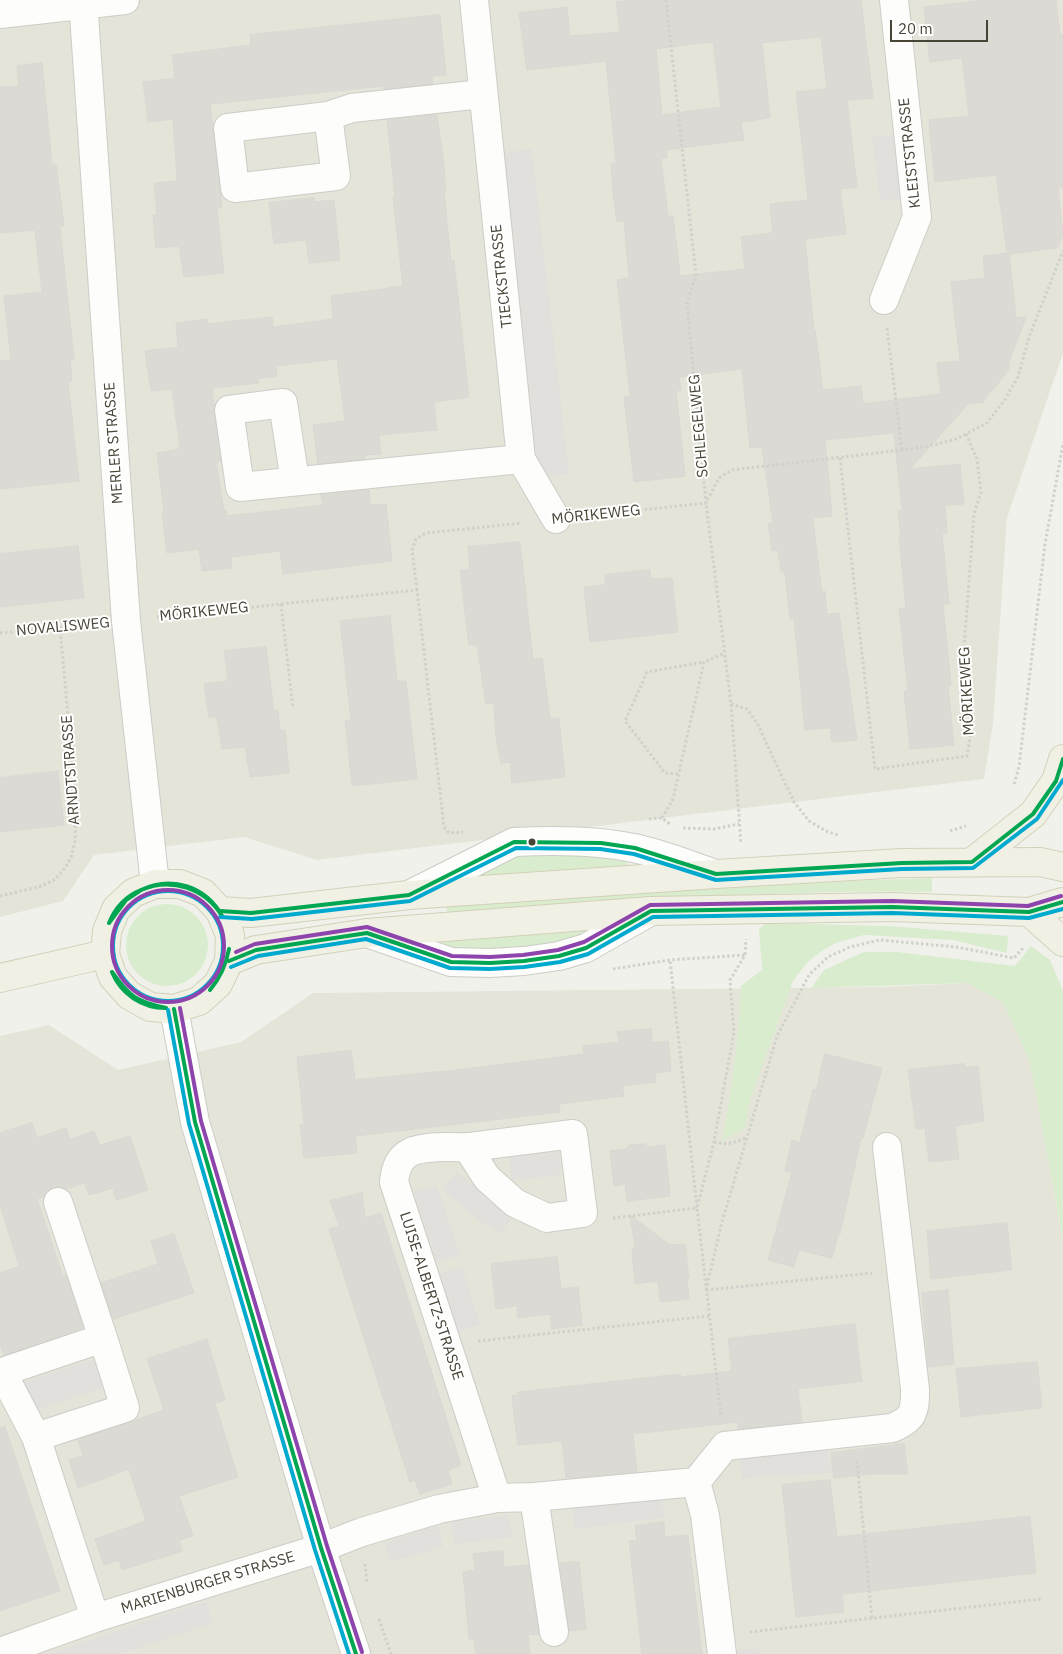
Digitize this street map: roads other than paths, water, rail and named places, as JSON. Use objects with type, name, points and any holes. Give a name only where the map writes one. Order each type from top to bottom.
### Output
[{"type":"main road","points":[[972,862],[1033,814],[1056,780],[1063,759]]},
{"type":"main road","points":[[220,911],[251,913],[408,895],[716,874],[902,864],[1040,862],[1063,867]]},
{"type":"main road","points":[[155,884],[180,884],[203,893],[220,911],[230,935],[229,961],[218,984],[198,1001],[174,1009],[150,1007],[129,995],[113,977],[105,954],[107,931],[116,909],[133,893],[155,884]]},
{"type":"main road","points":[[229,961],[256,950],[367,933],[651,911],[892,906],[1029,912],[1063,902]]},
{"type":"main road","points":[[1029,912],[1063,942]]},
{"type":"main road","points":[[0,978],[105,954]]},
{"type":"street","points":[[0,14],[83,2],[125,0]]},
{"type":"street","name":"TIECKSTRASSE","points":[[474,0],[482,94],[521,458],[556,519]]},
{"type":"street","name":"KLEISTSTRASSE","points":[[884,300],[917,218],[894,0]]},
{"type":"street","name":"MERLER STRASSE","points":[[83,2],[126,620],[155,884]]},
{"type":"street","points":[[328,116],[352,108],[482,94]]},
{"type":"street","points":[[295,482],[521,458]]},
{"type":"street","points":[[408,895],[514,842],[601,843],[635,848],[716,874]]},
{"type":"street","points":[[367,933],[451,962],[490,964],[559,956],[586,948],[651,911]]},
{"type":"street","points":[[174,1009],[195,1122],[321,1548],[356,1654]]},
{"type":"street","name":"LUISE-ALBERTZ-STRASSE","points":[[467,1147],[487,1178],[515,1203],[547,1218],[583,1213],[573,1134],[467,1147],[442,1147],[416,1151],[407,1154],[395,1171],[394,1182],[497,1498]]},
{"type":"street","points":[[721,1645],[704,1515],[696,1482],[725,1446],[892,1428],[906,1423],[915,1409],[915,1389],[887,1147]]},
{"type":"street","points":[[36,1437],[126,1408],[58,1202]]},
{"type":"street","points":[[95,1618],[36,1437],[2,1372],[103,1338]]},
{"type":"street","name":"MARIENBURGER STRASSE","points":[[0,1652],[95,1618],[321,1548],[362,1532],[439,1509],[497,1498],[534,1497],[696,1482]]},
{"type":"street","points":[[534,1497],[554,1632]]}]
